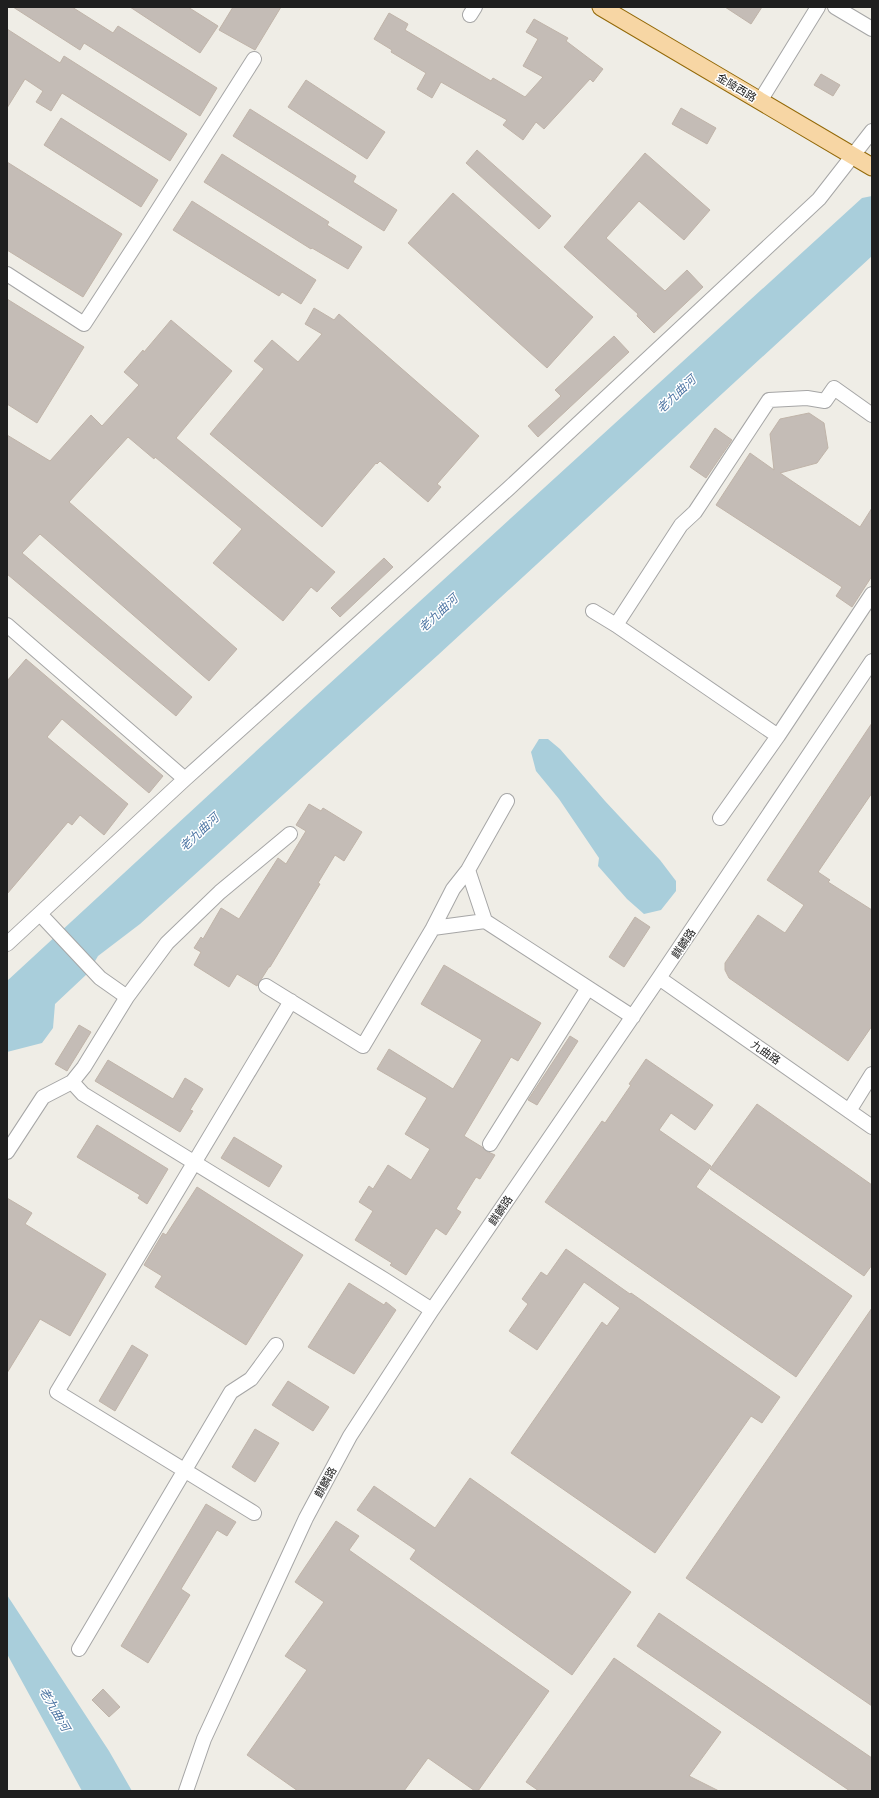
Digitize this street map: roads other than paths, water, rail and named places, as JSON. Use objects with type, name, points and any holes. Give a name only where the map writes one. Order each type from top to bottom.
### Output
[{"type":"main road","name":"金陵西路","points":[[601,7],[872,167]]},
{"type":"street","points":[[760,101],[818,7]]},
{"type":"street","points":[[834,7],[872,29]]},
{"type":"street","points":[[7,274],[84,324],[254,59]]},
{"type":"street","points":[[7,944],[185,780],[508,489],[808,210],[819,199],[872,131]]},
{"type":"street","points":[[616,625],[681,525],[695,512],[769,400],[807,398],[825,402],[834,388],[872,415]]},
{"type":"street","points":[[720,818],[778,736],[872,594]]},
{"type":"street","points":[[593,611],[616,625],[778,736]]},
{"type":"street","points":[[7,625],[185,780]]},
{"type":"street","name":"麒麟路","points":[[186,1791],[204,1739],[306,1518],[350,1436],[432,1310],[660,978],[872,661]]},
{"type":"street","points":[[266,986],[363,1046],[433,928],[453,889],[468,870],[508,801]]},
{"type":"street","points":[[7,1152],[43,1097],[72,1082],[84,1067],[127,997],[167,943],[220,892],[290,834]]},
{"type":"street","points":[[468,870],[484,921],[633,1017]]},
{"type":"street","points":[[40,914],[100,978],[127,997]]},
{"type":"street","points":[[433,928],[484,921]]},
{"type":"street","name":"九曲路","points":[[660,978],[872,1127]]},
{"type":"street","points":[[490,1144],[588,988]]},
{"type":"street","points":[[254,1513],[57,1392],[291,1002]]},
{"type":"street","points":[[849,1111],[872,1074]]},
{"type":"street","points":[[72,1082],[83,1094],[432,1310]]},
{"type":"street","points":[[79,1649],[183,1470],[231,1392],[251,1379],[276,1345]]},
{"type":"water","name":"老九曲河","points":[[872,196],[872,256],[438,655],[140,924],[98,956],[88,973],[55,1004],[53,1028],[42,1043],[7,1052],[7,981],[317,695],[862,198]]},
{"type":"water","points":[[539,739],[548,739],[560,749],[605,801],[660,860],[676,881],[676,891],[661,910],[644,914],[627,899],[598,866],[599,858],[559,799],[536,771],[531,752]]},
{"type":"water","name":"老九曲河","points":[[7,1595],[109,1751],[132,1791],[82,1791],[7,1654]]}]
